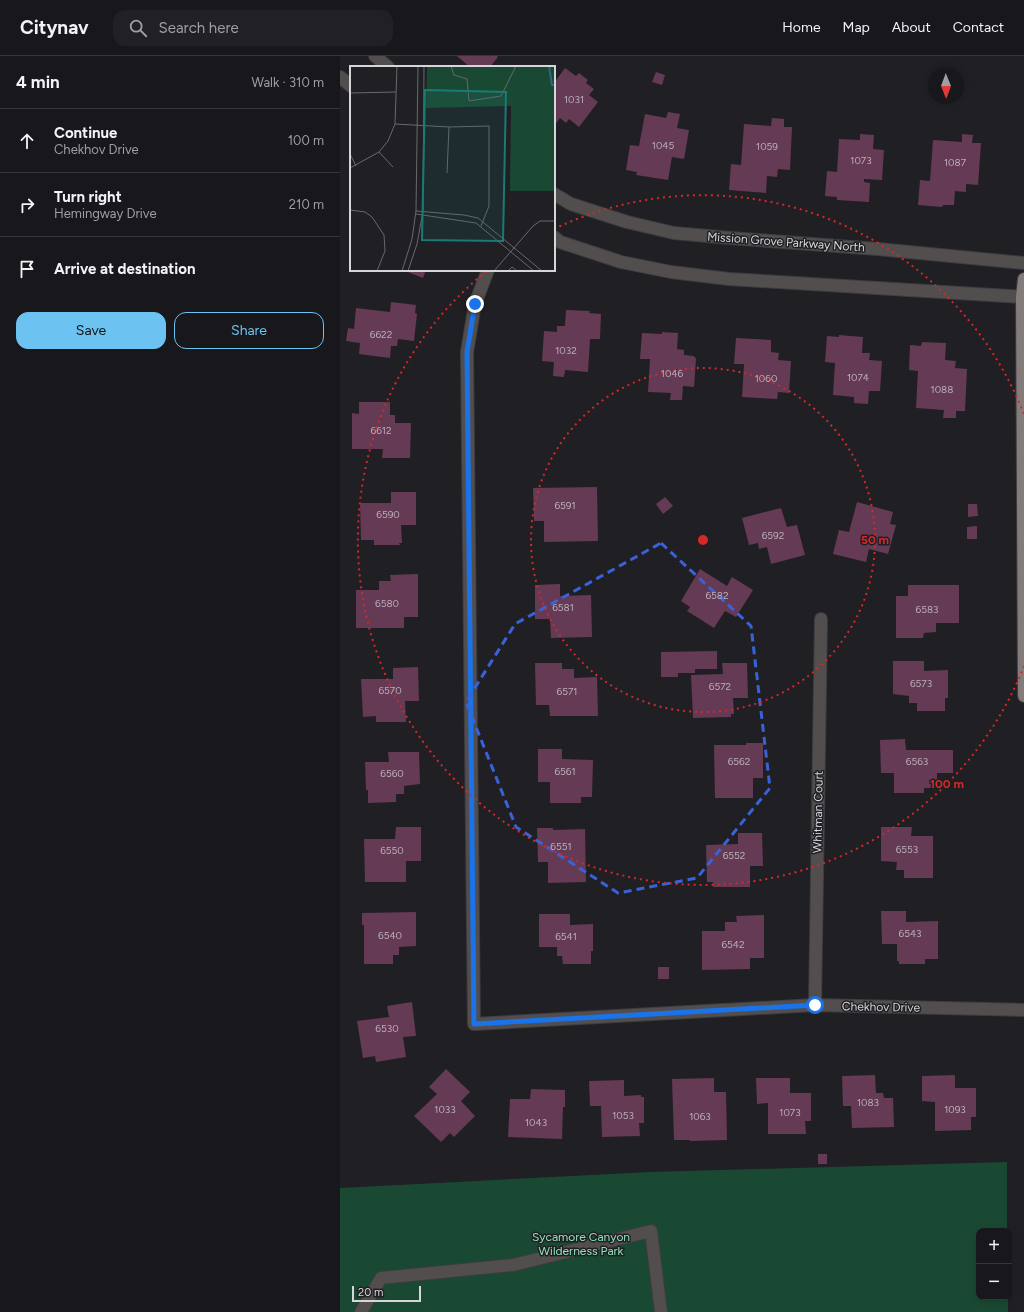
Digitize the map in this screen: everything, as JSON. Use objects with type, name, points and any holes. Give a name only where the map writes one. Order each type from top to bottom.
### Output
[{"type":"main road","points":[[1024,279],[1024,696]]},
{"type":"street","points":[[375,56],[387,66]]},
{"type":"street","points":[[340,77],[350,85]]},
{"type":"street","name":"Mission Grove Parkway North","points":[[555,195],[571,204],[627,222],[674,233],[878,249],[1024,263]]},
{"type":"street","points":[[555,238],[560,242],[621,262],[671,272],[729,278],[1023,297]]},
{"type":"street","name":"Chekhov Drive","points":[[488,271],[475,304],[467,352],[474,1024],[815,1005],[1024,1010]]},
{"type":"street","name":"Whitman Court","points":[[815,1005],[821,619]]},
{"type":"street","points":[[361,1312],[381,1278],[513,1266],[651,1231],[661,1312]]},
{"type":"highlighted area","points":[[661,543],[751,626],[770,788],[697,878],[618,893],[516,827],[466,702],[515,624]]},
{"type":"green space","name":"Sycamore Canyon Wilderness Park","points":[[1007,1162],[1007,1228],[976,1228],[976,1300],[1008,1300],[1008,1312],[340,1312],[340,1188],[651,1172]]},
{"type":"building","points":[[457,56],[498,57],[491,66],[469,66]]},
{"type":"building","points":[[565,68],[576,76],[579,73],[588,80],[586,83],[594,89],[589,95],[598,102],[579,127],[569,119],[566,123],[560,118],[555,125],[555,82]]},
{"type":"building","points":[[656,72],[665,75],[662,85],[652,82]]},
{"type":"building","points":[[668,112],[680,114],[677,128],[689,130],[684,159],[672,157],[668,180],[636,175],[637,172],[626,170],[630,145],[639,146],[645,114],[666,118]]},
{"type":"building","points":[[772,118],[784,119],[784,127],[792,127],[790,170],[778,169],[777,177],[767,176],[766,193],[729,190],[731,164],[741,165],[744,124],[771,126]]},
{"type":"building","points":[[860,134],[874,135],[873,149],[884,150],[882,180],[864,179],[864,182],[870,183],[869,202],[837,200],[837,197],[825,196],[827,171],[837,172],[839,139],[860,140]]},
{"type":"building","points":[[962,134],[973,135],[972,143],[981,143],[978,185],[966,184],[966,192],[955,191],[954,205],[943,205],[942,207],[918,205],[920,180],[930,181],[933,140],[962,142]]},
{"type":"building","points":[[406,271],[426,271],[423,278]]},
{"type":"building","points":[[391,302],[416,305],[415,313],[417,314],[414,341],[398,339],[397,346],[391,346],[390,358],[359,354],[360,343],[346,341],[348,328],[354,329],[356,308],[390,312]]},
{"type":"building","points":[[566,310],[590,311],[589,313],[601,314],[600,339],[590,339],[588,372],[565,370],[564,377],[553,376],[554,362],[542,361],[544,331],[557,332],[557,326],[565,326]]},
{"type":"building","points":[[662,332],[678,333],[677,349],[684,350],[684,355],[694,356],[696,358],[694,387],[683,386],[682,400],[670,400],[671,393],[648,392],[650,359],[640,359],[642,333],[662,334]]},
{"type":"building","points":[[839,335],[863,337],[862,353],[870,353],[869,360],[882,361],[880,391],[869,391],[868,404],[854,403],[854,397],[833,395],[835,363],[825,362],[827,336],[839,337]]},
{"type":"building","points":[[736,338],[771,340],[771,352],[779,353],[778,360],[791,361],[789,393],[778,392],[777,399],[742,397],[744,364],[734,364]]},
{"type":"building","points":[[922,342],[946,343],[945,360],[956,361],[955,368],[967,369],[965,411],[956,411],[956,418],[943,418],[944,410],[916,408],[918,371],[909,370],[910,345],[921,346]]},
{"type":"building","points":[[359,402],[390,402],[390,415],[395,415],[395,423],[411,423],[410,458],[382,458],[383,449],[352,449],[352,413],[359,414]]},
{"type":"building","points":[[597,487],[598,541],[544,542],[544,521],[534,521],[533,488]]},
{"type":"building","points":[[391,492],[416,492],[416,525],[401,525],[402,543],[399,543],[400,545],[374,545],[374,540],[361,540],[360,503],[391,503]]},
{"type":"building","points":[[665,497],[673,506],[663,514],[656,504]]},
{"type":"building","points":[[857,502],[893,512],[890,524],[896,525],[888,554],[869,549],[866,562],[833,554],[839,530],[849,532]]},
{"type":"building","points":[[968,504],[977,504],[978,516],[968,517]]},
{"type":"building","points":[[781,508],[787,527],[797,525],[805,555],[771,564],[767,547],[759,549],[758,543],[749,545],[742,518]]},
{"type":"building","points":[[977,526],[977,539],[967,539],[967,527]]},
{"type":"building","points":[[700,569],[727,586],[732,577],[753,590],[736,617],[725,611],[714,628],[687,611],[690,607],[681,601]]},
{"type":"building","points":[[418,574],[418,617],[404,617],[404,628],[356,628],[356,590],[379,590],[379,581],[391,581],[390,575]]},
{"type":"building","points":[[560,584],[560,596],[591,595],[592,637],[551,638],[550,619],[535,619],[535,585]]},
{"type":"building","points":[[908,585],[959,585],[959,623],[936,623],[936,632],[924,633],[923,638],[896,638],[896,596],[908,596]]},
{"type":"building","points":[[717,651],[717,669],[695,669],[695,673],[678,673],[678,677],[661,677],[661,652]]},
{"type":"building","points":[[893,661],[924,661],[924,671],[948,670],[948,698],[945,698],[945,711],[917,711],[917,703],[909,703],[909,696],[893,694]]},
{"type":"building","points":[[535,663],[562,663],[562,669],[574,669],[574,678],[597,677],[598,716],[550,716],[549,705],[536,705]]},
{"type":"building","points":[[722,663],[747,663],[748,698],[733,698],[734,714],[731,714],[731,717],[693,718],[691,675],[723,674]]},
{"type":"building","points":[[418,667],[419,701],[405,701],[406,722],[376,722],[376,716],[363,717],[361,679],[393,679],[393,668]]},
{"type":"building","points":[[905,739],[906,750],[953,750],[953,773],[937,773],[937,788],[924,788],[924,793],[894,793],[894,773],[881,773],[880,740]]},
{"type":"building","points":[[746,743],[763,743],[763,778],[753,778],[753,798],[715,798],[714,745],[746,745]]},
{"type":"building","points":[[538,749],[562,749],[562,759],[593,760],[592,797],[581,797],[581,803],[550,803],[550,782],[538,782]]},
{"type":"building","points":[[388,752],[419,752],[420,784],[404,786],[404,794],[396,794],[396,802],[368,803],[365,762],[389,762]]},
{"type":"building","points":[[396,827],[421,827],[421,861],[406,861],[406,882],[365,882],[364,839],[395,839]]},
{"type":"building","points":[[881,827],[912,827],[911,836],[933,836],[933,878],[904,878],[904,870],[896,870],[897,862],[881,861]]},
{"type":"building","points":[[537,828],[553,828],[553,830],[585,829],[586,882],[548,883],[548,862],[538,862]]},
{"type":"building","points":[[738,833],[762,833],[763,866],[750,866],[750,887],[713,887],[713,882],[707,882],[706,845],[738,844]]},
{"type":"building","points":[[881,911],[906,911],[906,922],[938,921],[938,959],[925,959],[925,964],[899,964],[899,961],[897,961],[897,944],[882,944]]},
{"type":"building","points":[[416,912],[416,946],[399,947],[399,955],[393,955],[393,964],[364,964],[364,925],[362,925],[362,913]]},
{"type":"building","points":[[539,914],[570,914],[570,925],[593,924],[593,951],[591,951],[591,964],[563,964],[562,956],[557,956],[557,947],[539,947]]},
{"type":"building","points":[[764,915],[764,958],[750,958],[750,969],[702,970],[702,931],[725,931],[725,922],[737,922],[736,916]]},
{"type":"building","points":[[658,967],[669,967],[669,979],[658,979]]},
{"type":"building","points":[[412,1002],[416,1036],[403,1037],[406,1057],[376,1062],[375,1056],[363,1058],[357,1021],[389,1017],[387,1006]]},
{"type":"building","points":[[446,1069],[470,1092],[461,1101],[475,1116],[454,1137],[450,1133],[441,1142],[414,1116],[437,1094],[429,1087]]},
{"type":"building","points":[[875,1075],[876,1093],[883,1093],[884,1098],[893,1098],[894,1127],[852,1128],[851,1106],[843,1106],[842,1076]]},
{"type":"building","points":[[955,1075],[955,1088],[976,1088],[976,1117],[971,1117],[971,1130],[935,1131],[935,1102],[922,1101],[922,1076]]},
{"type":"building","points":[[714,1078],[714,1092],[726,1092],[727,1140],[674,1140],[672,1079]]},
{"type":"building","points":[[756,1078],[790,1078],[790,1093],[811,1093],[811,1121],[805,1121],[806,1134],[768,1134],[768,1103],[757,1104]]},
{"type":"building","points":[[624,1080],[624,1096],[641,1095],[641,1097],[644,1097],[644,1123],[639,1123],[640,1136],[602,1137],[601,1106],[590,1106],[589,1081]]},
{"type":"building","points":[[531,1089],[565,1090],[562,1139],[508,1137],[510,1099],[530,1099]]},
{"type":"building","points":[[818,1154],[827,1154],[827,1164],[818,1164]]},
{"type":"route","points":[[475,304],[467,352],[474,1024],[815,1005]]}]
